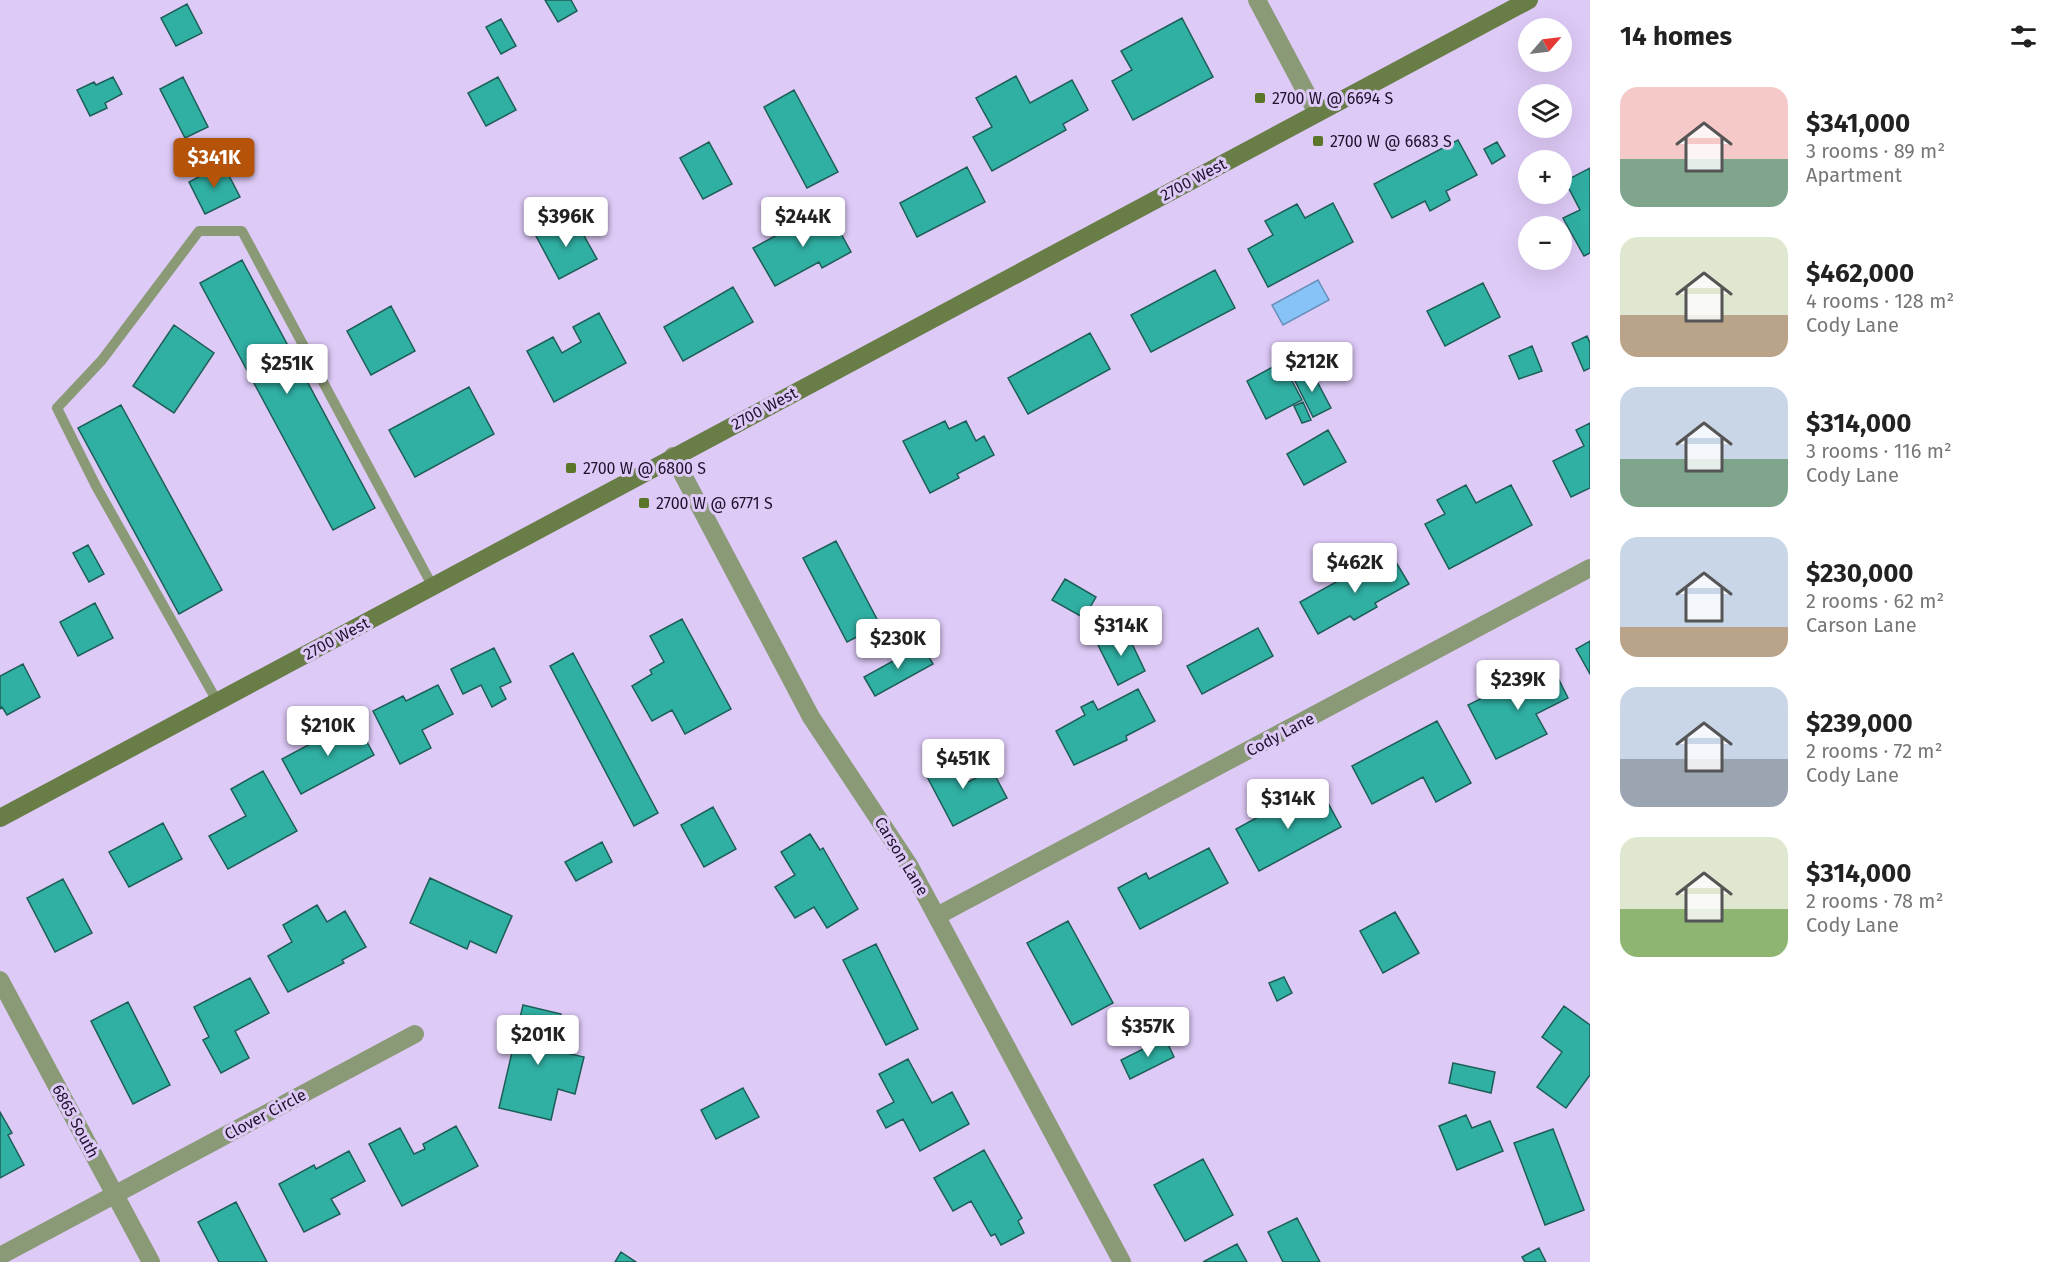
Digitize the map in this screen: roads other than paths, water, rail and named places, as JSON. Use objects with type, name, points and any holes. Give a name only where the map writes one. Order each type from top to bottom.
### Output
[{"type":"main road","name":"2700 West","points":[[0,818],[1529,0]]},
{"type":"street","points":[[1257,0],[1317,113]]},
{"type":"street","name":"Carson Lane","points":[[673,456],[811,717],[831,751],[891,835],[938,916],[1122,1262]]},
{"type":"street","name":"Cody Lane","points":[[938,916],[1590,568]]},
{"type":"street","name":"6865 South","points":[[0,980],[151,1262]]},
{"type":"street","name":"Clover Circle","points":[[0,1256],[415,1034]]},
{"type":"lane","points":[[217,701],[96,486],[57,408],[102,360],[199,231],[242,231],[433,587]]},
{"type":"water","points":[[1318,280],[1329,300],[1283,325],[1272,305]]},
{"type":"place","name":"2700 W @ 6694 S","points":[[1260,98]]},
{"type":"place","name":"2700 W @ 6683 S","points":[[1318,141]]},
{"type":"place","name":"2700 W @ 6800 S","points":[[571,468]]},
{"type":"place","name":"2700 W @ 6771 S","points":[[644,503]]}]
